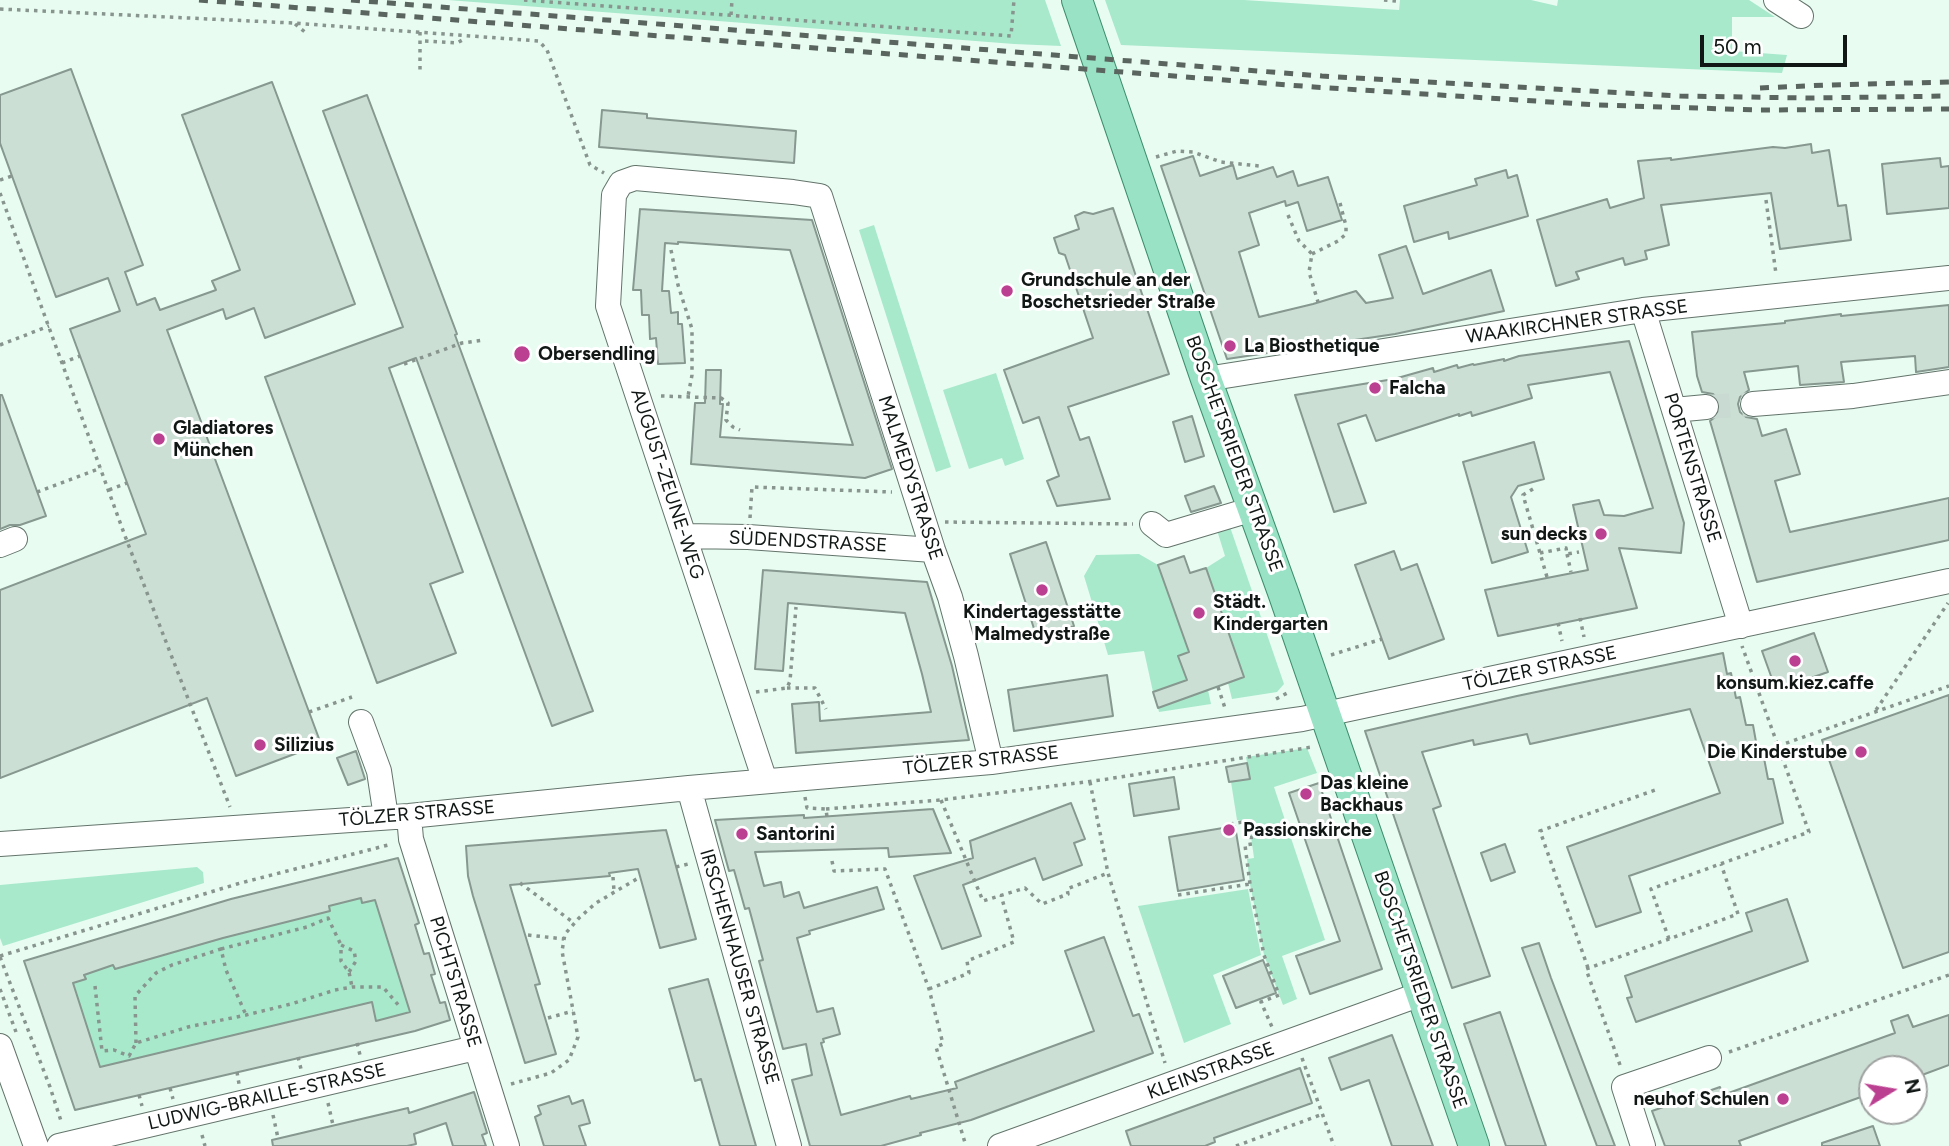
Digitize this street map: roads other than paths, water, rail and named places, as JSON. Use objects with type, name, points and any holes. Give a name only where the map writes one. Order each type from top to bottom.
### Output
[{"type":"main road","name":"BOSCHETSRIEDER STRASSE","points":[[1077,0],[1253,509],[1320,670],[1325,714],[1474,1146]]},
{"type":"street","points":[[1776,0],[1801,16]]},
{"type":"street","name":"MALMEDYSTRASSE","points":[[621,183],[635,178],[820,196],[950,597],[991,762]]},
{"type":"street","name":"AUGUST-ZEUNE-WEG","points":[[621,183],[614,195],[608,306],[765,782]]},
{"type":"street","name":"WAAKIRCHNER STRASSE","points":[[1206,379],[1643,310],[1949,278]]},
{"type":"street","name":"PORTENSTRASSE","points":[[1643,310],[1738,627]]},
{"type":"street","points":[[1753,404],[1853,396],[1949,382]]},
{"type":"street","points":[[1674,410],[1706,407]]},
{"type":"street","points":[[1152,524],[1166,535],[1253,509]]},
{"type":"street","name":"SÜDENDSTRASSE","points":[[684,536],[748,537],[933,550]]},
{"type":"street","name":"TÖLZER STRASSE","points":[[0,844],[237,828],[402,824],[689,788],[991,762],[1325,714],[1949,582]]},
{"type":"street","name":"PICHTSTRASSE","points":[[361,722],[402,824],[507,1146]]},
{"type":"street","name":"IRSCHENHAUSER STRASSE","points":[[689,788],[789,1146]]},
{"type":"street","name":"KLEINSTRASSE","points":[[1000,1146],[1421,994]]},
{"type":"street","points":[[0,1046],[36,1146]]},
{"type":"street","name":"LUDWIG-BRAILLE-STRASSE","points":[[64,1145],[475,1048]]},
{"type":"street","points":[[1643,1146],[1624,1087],[1709,1058]]},
{"type":"tunnel","points":[[1706,407],[1753,404]]},
{"type":"railway","points":[[199,0],[1314,87],[1598,105],[1760,110],[1949,109]]},
{"type":"railway","points":[[351,0],[1322,76],[1680,96],[1949,96]]},
{"type":"railway","points":[[1760,88],[1949,82]]},
{"type":"place","name":"Grundschule an der Boschetsrieder Straße","points":[[1007,291]]},
{"type":"place","name":"La Biosthetique","points":[[1230,346]]},
{"type":"place","name":"Obersendling","points":[[522,354]]},
{"type":"place","name":"Falcha","points":[[1375,388]]},
{"type":"place","name":"Gladiatores München","points":[[159,439]]},
{"type":"place","name":"sun decks","points":[[1601,534]]},
{"type":"place","name":"Kindertagesstätte Malmedystraße","points":[[1042,590]]},
{"type":"place","name":"Städt. Kindergarten","points":[[1199,613]]},
{"type":"place","name":"konsum.kiez.caffe","points":[[1795,661]]},
{"type":"place","name":"Silizius","points":[[260,745]]},
{"type":"place","name":"Die Kinderstube","points":[[1861,752]]},
{"type":"place","name":"Das kleine Backhaus","points":[[1306,794]]},
{"type":"place","name":"Passionskirche","points":[[1229,830]]},
{"type":"place","name":"Santorini","points":[[742,834]]},
{"type":"place","name":"neuhof Schulen","points":[[1783,1099]]}]
